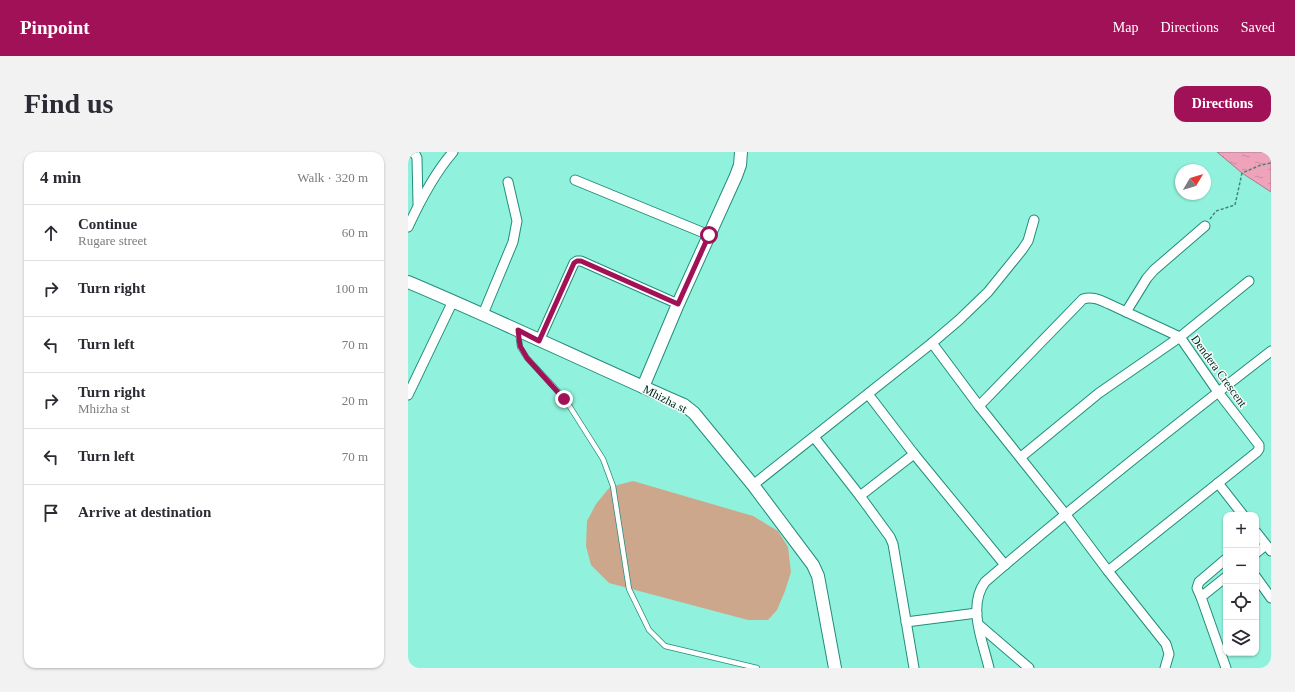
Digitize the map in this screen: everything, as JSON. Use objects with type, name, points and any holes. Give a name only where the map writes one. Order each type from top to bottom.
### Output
[{"type":"street","points":[[412,152],[417,158],[418,204]]},
{"type":"street","points":[[408,227],[418,204],[441,166],[453,152]]},
{"type":"street","points":[[643,387],[678,304],[736,176],[740,165],[741,152]]},
{"type":"street","points":[[575,180],[709,235]]},
{"type":"street","points":[[483,314],[513,242],[517,221],[508,182]]},
{"type":"street","points":[[753,485],[959,320],[988,292],[1022,250],[1028,241],[1034,220]]},
{"type":"street","points":[[1126,312],[1147,278],[1154,270],[1205,226]]},
{"type":"street","points":[[539,341],[574,263],[577,261],[581,261],[678,304]]},
{"type":"street","points":[[1021,457],[1099,393],[1180,337],[1249,281]]},
{"type":"street","name":"Mhizha st","points":[[408,282],[483,314],[539,341],[684,405],[694,413],[753,485],[816,570],[834,668]]},
{"type":"street","name":"Dendera Crescent","points":[[979,406],[1083,299],[1088,297],[1097,299],[1180,337],[1218,392],[1259,447],[1257,452],[1108,571]]},
{"type":"street","points":[[408,395],[453,301]]},
{"type":"street","points":[[932,343],[979,406],[1066,514],[1108,571],[1166,644],[1169,654],[1165,668]]},
{"type":"street","points":[[989,668],[977,613],[978,597],[985,582],[1066,514],[1271,351]]},
{"type":"street","points":[[868,394],[914,454],[1005,565]]},
{"type":"street","points":[[814,437],[890,537],[893,544],[914,668]]},
{"type":"street","points":[[860,496],[914,454]]},
{"type":"street","points":[[1218,483],[1241,512]]},
{"type":"street","points":[[1259,536],[1269,548],[1259,552]]},
{"type":"street","points":[[1223,561],[1198,582],[1197,588],[1226,668]]},
{"type":"street","points":[[1201,597],[1223,579]]},
{"type":"street","points":[[1259,581],[1271,598]]},
{"type":"street","points":[[906,622],[977,613]]},
{"type":"street","points":[[979,625],[1029,668]]},
{"type":"lane","points":[[518,330],[520,346],[527,358],[564,399],[603,459],[613,486],[629,590],[649,630],[665,646],[757,668]]},
{"type":"path","points":[[1205,226],[1216,211],[1235,205],[1242,173],[1261,165],[1271,163]]},
{"type":"shaded area","points":[[633,481],[753,516],[778,531],[788,547],[791,572],[777,610],[768,620],[748,620],[609,583],[591,565],[586,546],[587,521],[596,504],[610,487]]},
{"type":"water","points":[[1217,152],[1271,152],[1271,192],[1242,173]]},
{"type":"route","points":[[564,399],[527,358],[520,346],[518,330],[539,341],[574,263],[581,261],[678,304],[709,235]]}]
